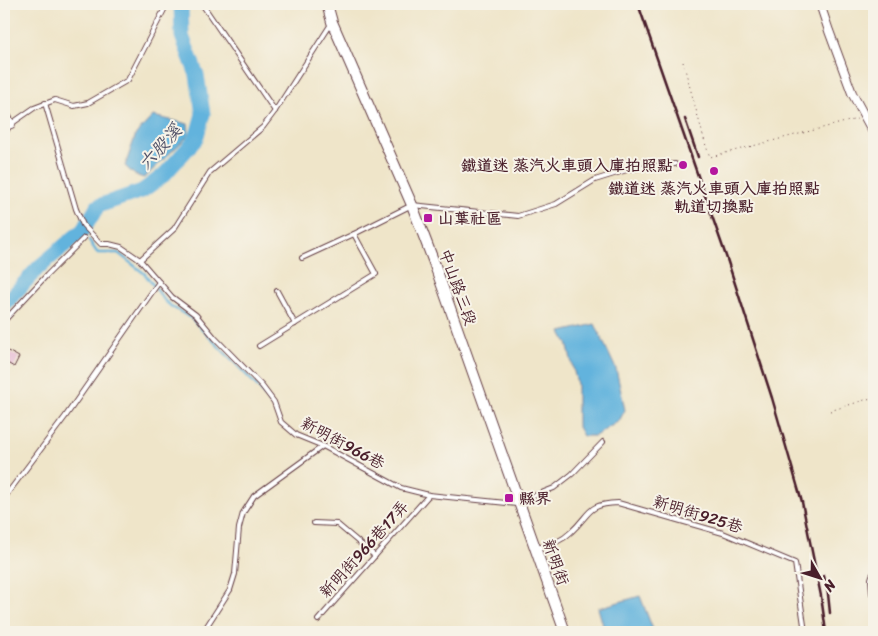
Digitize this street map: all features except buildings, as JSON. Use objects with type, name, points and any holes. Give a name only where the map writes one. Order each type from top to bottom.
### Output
[{"type":"street","name":"中山路三段","points":[[327,4],[332,22],[412,205],[519,503]]},
{"type":"street","points":[[820,4],[852,93],[874,134]]},
{"type":"street","points":[[4,112],[11,124]]},
{"type":"street","name":"新明街","points":[[519,503],[565,632]]},
{"type":"street","points":[[874,576],[874,593]]},
{"type":"lane","points":[[4,134],[11,124],[34,108],[45,103],[55,100],[74,106],[88,103],[128,80],[167,4]]},
{"type":"lane","points":[[202,4],[275,111]]},
{"type":"lane","points":[[140,260],[174,229],[210,172],[263,127],[332,22]]},
{"type":"lane","name":"新明街966巷","points":[[45,103],[76,209],[83,225],[101,244],[121,247],[140,260],[172,297],[196,315],[215,338],[262,386],[274,402],[281,422],[296,435],[323,446],[401,488],[429,495],[519,503]]},
{"type":"lane","points":[[302,258],[412,205],[518,216],[556,204],[595,180],[630,169],[675,164]]},
{"type":"lane","points":[[259,346],[376,274],[354,234]]},
{"type":"lane","points":[[4,321],[84,238]]},
{"type":"lane","points":[[4,498],[65,417],[160,282]]},
{"type":"lane","points":[[277,291],[295,324]]},
{"type":"lane","points":[[519,503],[554,488],[572,474],[603,442]]},
{"type":"lane","points":[[203,632],[230,590],[235,574],[239,528],[243,513],[250,502],[266,486],[323,446]]},
{"type":"lane","name":"新明街966巷17弄","points":[[318,620],[429,495]]},
{"type":"lane","name":"新明街925巷","points":[[535,548],[551,546],[571,533],[590,510],[606,503],[618,503],[723,533],[795,563],[805,632]]},
{"type":"lane","points":[[314,523],[337,524],[375,556]]},
{"type":"path","points":[[683,62],[710,157],[865,117]]},
{"type":"path","points":[[830,412],[874,398]]},
{"type":"water","points":[[153,116],[188,124],[189,135],[144,178],[135,175],[125,166],[136,134]]},
{"type":"water","points":[[595,324],[616,369],[625,410],[619,421],[595,436],[583,436],[577,425],[577,384],[567,343],[561,332]]},
{"type":"water","points":[[640,596],[654,632],[605,632],[598,608]]},
{"type":"waterway","name":"六股溪","points":[[4,305],[39,267],[83,230],[98,206],[142,191],[164,175],[196,139],[203,114],[197,75],[182,36],[181,4]]},
{"type":"waterway","points":[[89,240],[98,253],[118,253],[145,274],[165,301],[191,318],[260,389],[269,402]]},
{"type":"railway","points":[[638,4],[727,259],[772,398],[802,502],[821,596],[826,632]]},
{"type":"railway","points":[[685,119],[698,157]]},
{"type":"railway","points":[[824,576],[830,613]]},
{"type":"place","name":"鐵道迷 蒸汽火車頭入庫拍照點","points":[[683,165]]},
{"type":"place","name":"鐵道迷 蒸汽火車頭入庫拍照點 軌道切換點","points":[[714,171]]},
{"type":"place","name":"山葉社區","points":[[428,218]]},
{"type":"place","name":"縣界","points":[[509,498]]}]
